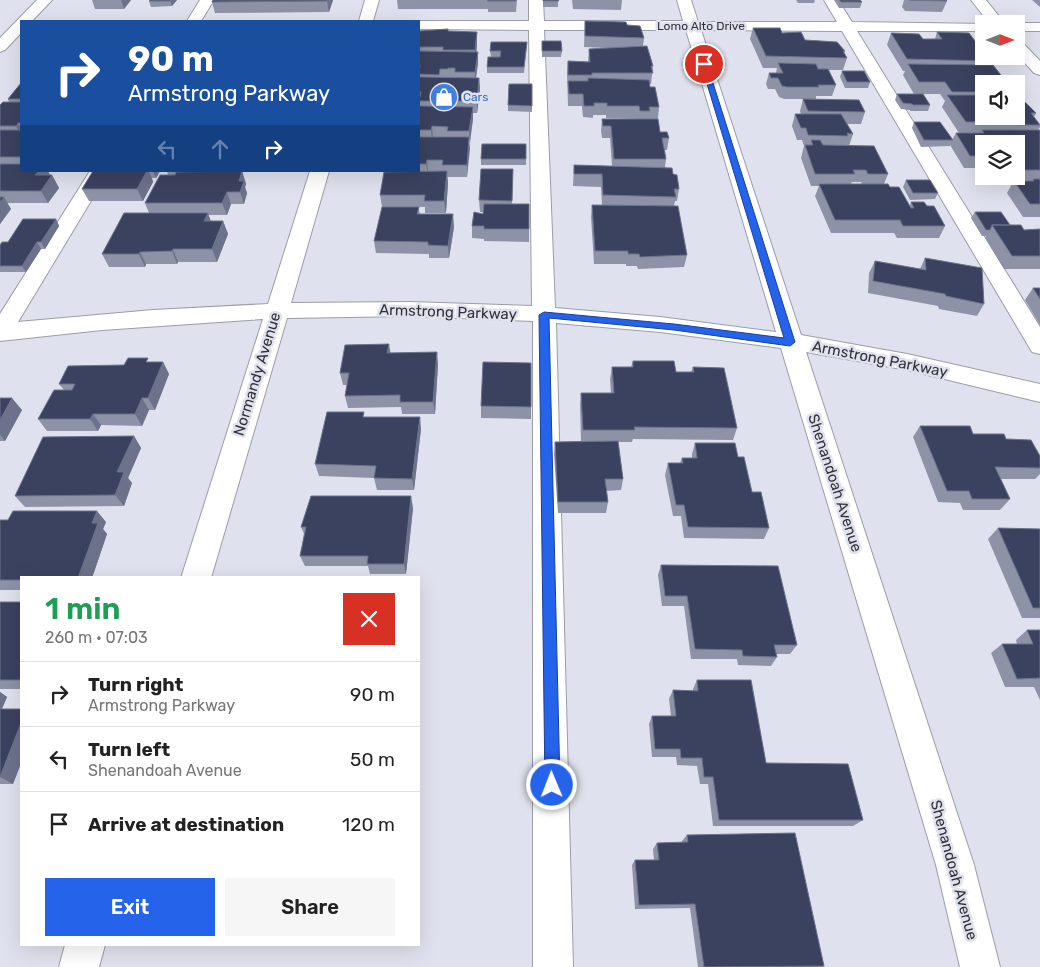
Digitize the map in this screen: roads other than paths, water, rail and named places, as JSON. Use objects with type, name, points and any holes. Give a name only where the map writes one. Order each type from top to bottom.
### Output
[{"type":"street","points":[[26,20],[45,0]]},
{"type":"street","points":[[195,20],[207,0]]},
{"type":"street","points":[[366,20],[372,0]]},
{"type":"street","points":[[536,0],[554,864],[553,967]]},
{"type":"street","name":"Shenandoah Avenue","points":[[684,0],[956,865],[980,967]]},
{"type":"street","points":[[832,0],[1040,346]]},
{"type":"street","points":[[978,0],[990,15]]},
{"type":"street","points":[[0,25],[20,24]]},
{"type":"street","name":"Lomo Alto Drive","points":[[420,25],[975,27]]},
{"type":"street","points":[[0,47],[20,26]]},
{"type":"street","points":[[1025,27],[1040,27]]},
{"type":"street","points":[[1025,54],[1040,70]]},
{"type":"street","points":[[0,332],[99,172]]},
{"type":"street","name":"Normandy Avenue","points":[[197,576],[276,310],[320,172]]},
{"type":"street","name":"Armstrong Parkway","points":[[0,332],[143,318],[276,310],[410,309],[544,315],[674,327],[790,342],[907,362],[1040,393]]},
{"type":"street","points":[[79,967],[85,946]]},
{"type":"place","name":"Cars","points":[[444,97]]}]
